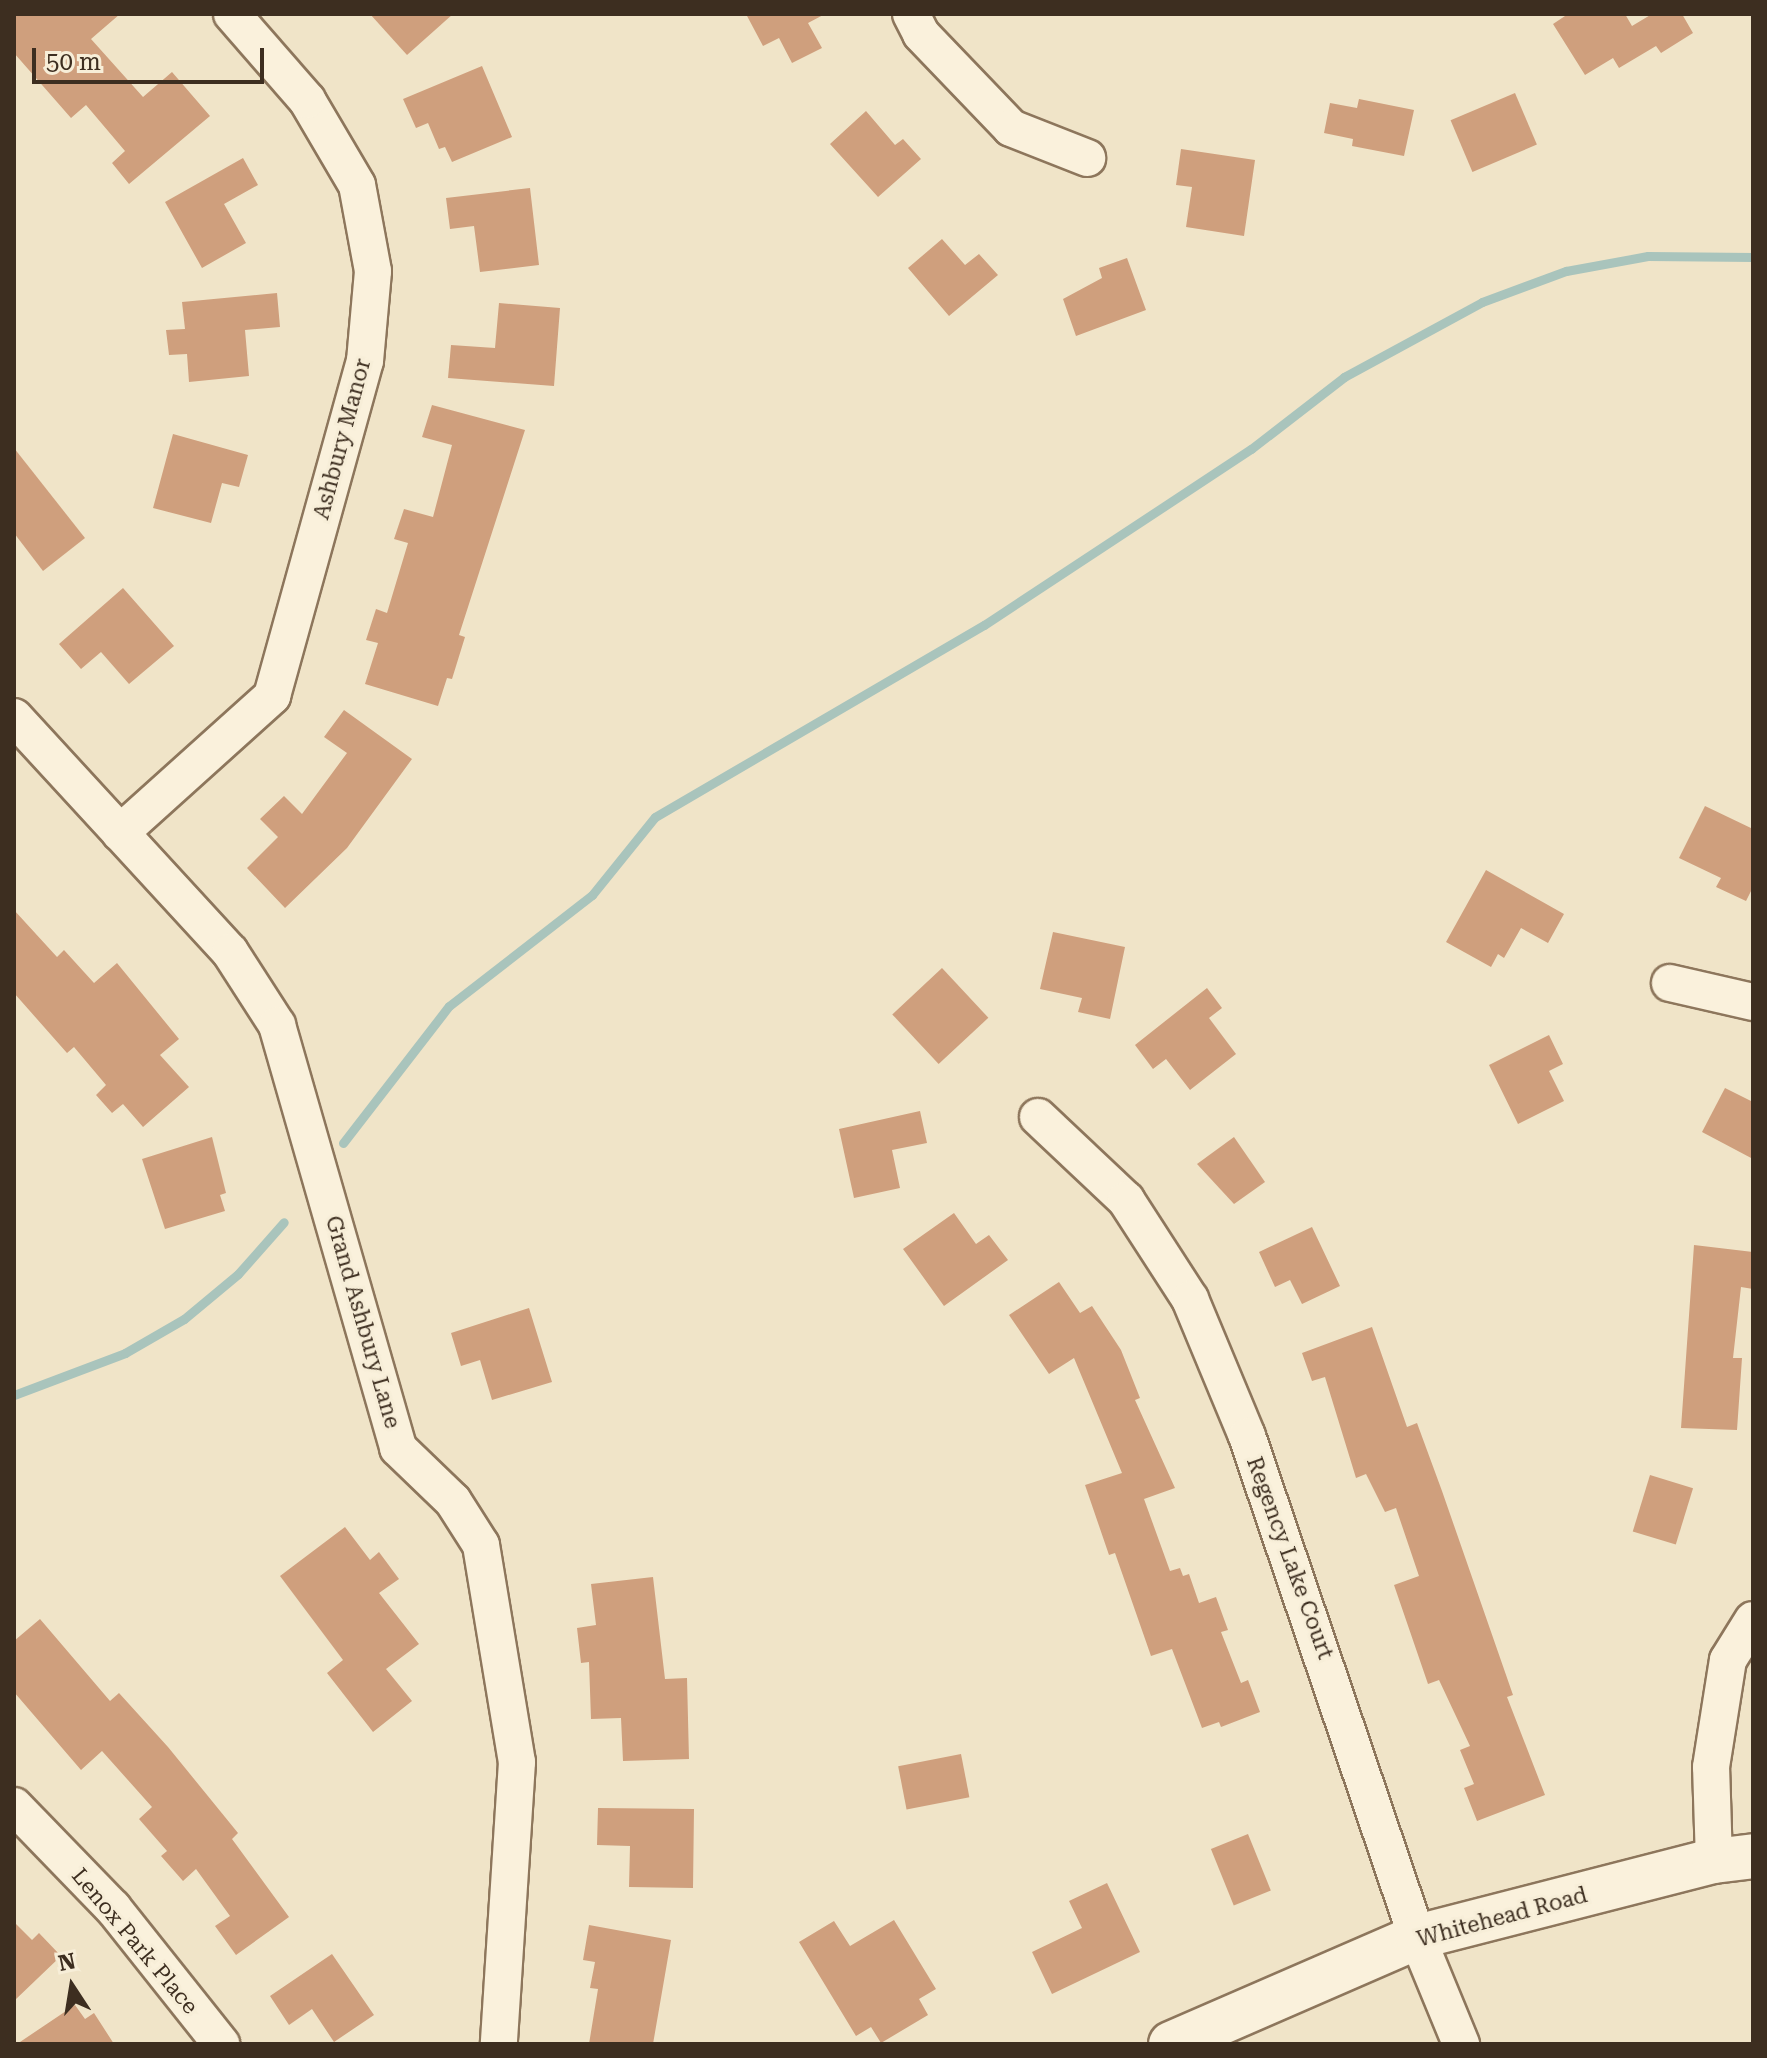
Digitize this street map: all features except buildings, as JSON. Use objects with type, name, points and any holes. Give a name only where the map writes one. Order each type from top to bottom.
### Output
[{"type":"street","name":"Ashbury Manor","points":[[120,833],[272,696],[365,361],[373,271],[357,185],[307,100],[232,14]]},
{"type":"street","points":[[911,14],[921,34],[1011,128],[1087,158]]},
{"type":"street","name":"Grand Ashbury Lane","points":[[14,717],[230,952],[277,1025],[398,1448],[453,1501],[481,1545],[517,1762],[499,2044]]},
{"type":"street","points":[[1670,983],[1753,1002]]},
{"type":"street","name":"Regency Lake Court","points":[[1038,1117],[1126,1200],[1190,1299],[1262,1479],[1417,1937],[1461,2044]]},
{"type":"street","points":[[1733,1858],[1711,1767],[1728,1660],[1753,1620]]},
{"type":"street","name":"Lenox Park Place","points":[[14,1806],[113,1908],[221,2044]]},
{"type":"street","name":"Whitehead Road","points":[[1171,2044],[1417,1937],[1733,1858]]},
{"type":"waterway","points":[[343,1143],[449,1006],[592,895],[655,817],[984,625],[1251,449],[1344,377],[1482,302],[1566,271],[1648,256],[1753,257]]},
{"type":"waterway","points":[[14,1395],[125,1353],[184,1319],[238,1274],[284,1222]]}]
